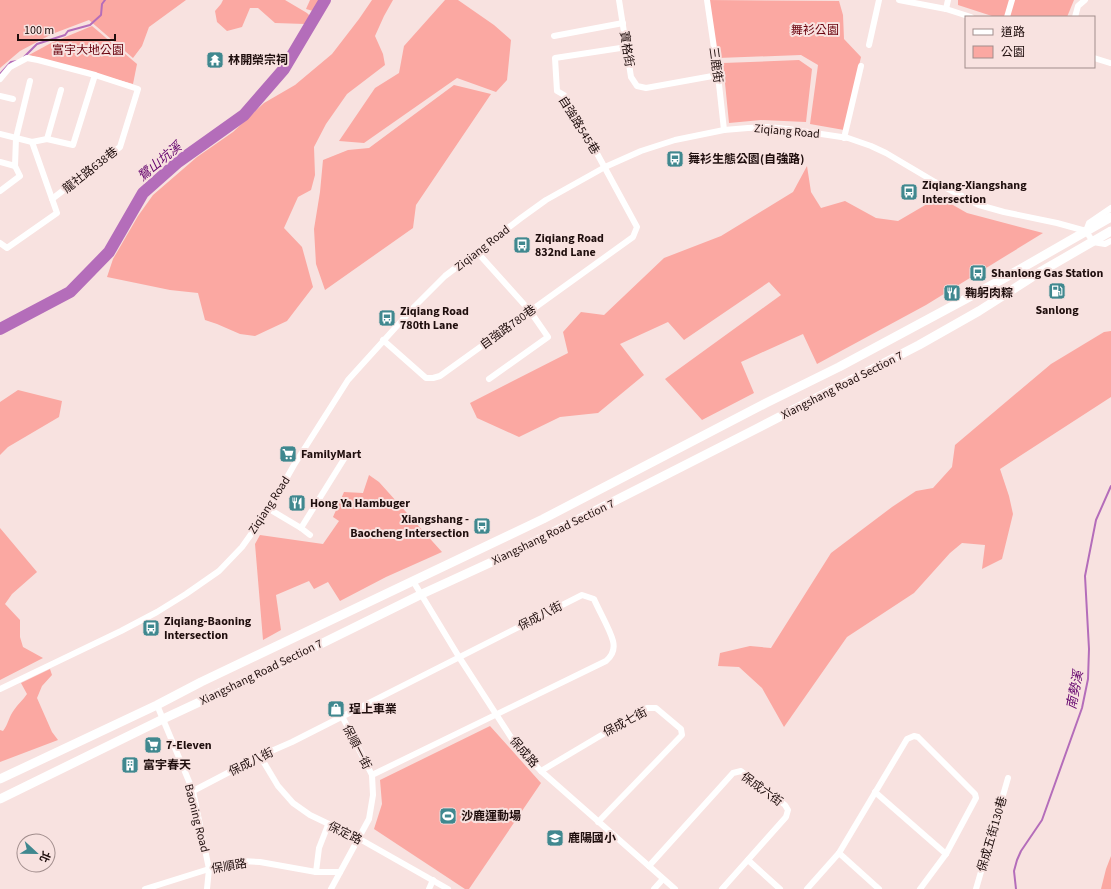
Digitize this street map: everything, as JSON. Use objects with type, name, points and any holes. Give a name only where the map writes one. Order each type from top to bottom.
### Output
[{"type":"main road","name":"Xiangshang Road Section 7","points":[[0,779],[544,519],[766,403],[840,368],[1001,280],[1111,217]]},
{"type":"main road","name":"Xiangshang Road Section 7","points":[[0,799],[422,594],[525,546],[877,367],[979,311],[1111,231]]},
{"type":"street","name":"寶格街","points":[[619,0],[631,77],[637,86],[646,88],[718,75]]},
{"type":"street","name":"三鹿街","points":[[707,0],[724,130]]},
{"type":"street","points":[[869,45],[879,0]]},
{"type":"street","points":[[899,0],[967,16]]},
{"type":"street","points":[[946,10],[948,0]]},
{"type":"street","points":[[1007,16],[1012,0]]},
{"type":"street","points":[[1075,16],[1079,3],[1085,0]]},
{"type":"street","points":[[554,36],[623,23]]},
{"type":"street","name":"自強路545巷","points":[[605,167],[564,95],[557,91],[555,58],[627,47]]},
{"type":"street","points":[[0,79],[10,67],[27,58],[95,75],[73,146],[47,139],[32,142],[0,134]]},
{"type":"street","points":[[1095,58],[1110,63]]},
{"type":"street","points":[[844,138],[861,66]]},
{"type":"street","name":"龍社路638巷","points":[[52,199],[120,147],[138,89],[95,75]]},
{"type":"street","points":[[0,191],[20,176],[15,166],[16,138],[30,81]]},
{"type":"street","points":[[47,139],[61,90]]},
{"type":"street","points":[[0,96],[13,99]]},
{"type":"street","name":"Ziqiang Road","points":[[0,689],[157,612],[219,571],[242,547],[268,509],[346,383],[383,340],[445,276],[546,200],[605,167],[641,151],[675,140],[724,130],[767,127],[844,138],[872,146],[979,205],[1086,231]]},
{"type":"street","name":"龍社路638巷","points":[[0,243],[7,248],[57,213],[32,142]]},
{"type":"street","points":[[0,162],[15,166]]},
{"type":"street","name":"自強路780巷","points":[[383,340],[426,378],[440,376],[633,236],[637,227],[605,167]]},
{"type":"street","points":[[1111,208],[1089,223],[1086,231],[1093,242],[1105,244],[1111,241]]},
{"type":"street","points":[[477,252],[530,311],[548,337],[489,379]]},
{"type":"street","points":[[301,528],[344,459]]},
{"type":"street","points":[[268,509],[301,528],[310,535]]},
{"type":"street","name":"保成路","points":[[413,581],[496,716],[516,745],[598,822],[675,889]]},
{"type":"street","name":"保成八街","points":[[193,791],[582,595],[594,599],[613,642],[611,657],[606,661],[372,776]]},
{"type":"street","name":"Baoning Road","points":[[156,705],[193,791],[209,869],[207,889]]},
{"type":"street","name":"保成七街","points":[[541,770],[647,708],[656,708],[680,729],[682,735],[598,822]]},
{"type":"street","name":"保順一街","points":[[331,889],[369,819],[373,795],[372,776],[342,716]]},
{"type":"street","points":[[807,889],[839,853],[910,736],[918,737],[974,794],[976,798],[946,854],[920,889]]},
{"type":"street","name":"保定路","points":[[260,756],[278,786],[293,803],[310,815],[358,838],[448,889]]},
{"type":"street","name":"保成六街","points":[[649,866],[733,772],[741,771],[785,805],[788,810],[786,817],[722,889]]},
{"type":"street","name":"保成五街130巷","points":[[976,889],[1008,778]]},
{"type":"street","points":[[875,792],[946,854]]},
{"type":"street","points":[[316,872],[319,848],[328,824]]},
{"type":"street","points":[[839,853],[879,889]]},
{"type":"street","points":[[748,860],[780,889]]},
{"type":"street","name":"保順路","points":[[144,889],[241,861],[260,862],[316,872],[340,872]]},
{"type":"street","points":[[654,889],[663,879]]},
{"type":"street","points":[[429,889],[433,880]]},
{"type":"green space","points":[[0,0],[186,0],[149,27],[142,46],[133,58],[89,20],[52,34],[20,51],[0,68]]},
{"type":"green space","points":[[223,0],[285,0],[311,17],[305,24],[275,23],[258,8],[250,8],[242,27],[227,31],[217,22],[215,11]]},
{"type":"green space","points":[[310,0],[320,0],[313,11],[306,9]]},
{"type":"green space","points":[[372,0],[393,0],[375,36],[383,54],[385,65],[347,94],[326,124],[314,147],[315,175],[311,190],[298,197],[284,228],[302,247],[313,287],[287,321],[255,336],[240,334],[205,320],[198,293],[170,290],[107,277],[113,259],[138,216],[153,195],[197,157],[233,132],[264,103],[295,85],[332,54]]},
{"type":"green space","points":[[445,0],[458,0],[494,25],[511,40],[507,80],[496,92],[457,78],[364,143],[339,141],[375,88],[399,73],[404,46]]},
{"type":"green space","name":"舞衫公園","points":[[707,0],[839,1],[843,15],[844,39],[861,57],[844,130],[810,124],[818,65],[801,55],[718,58]]},
{"type":"green space","points":[[958,0],[1074,0],[1067,16],[992,16],[958,5]]},
{"type":"green space","name":"富宇大地公園","points":[[92,26],[137,64],[133,84],[29,55],[51,43]]},
{"type":"green space","points":[[799,60],[812,69],[806,122],[761,120],[729,123],[723,63]]},
{"type":"green space","points":[[454,85],[491,94],[416,205],[413,228],[325,290],[316,264],[314,229],[323,160],[348,150],[369,148]]},
{"type":"green space","points":[[807,166],[811,192],[821,208],[845,201],[876,218],[898,221],[939,197],[967,213],[1043,233],[926,305],[817,364],[803,334],[741,362],[754,393],[702,420],[665,379],[781,295],[769,282],[684,340],[668,322],[620,344],[644,375],[598,413],[560,417],[519,437],[477,418],[470,403],[568,353],[563,332],[581,312],[604,315],[664,258],[721,236],[793,192]]},
{"type":"green space","points":[[1111,331],[1111,397],[1000,469],[1013,514],[1002,559],[982,569],[985,545],[962,543],[950,553],[914,593],[847,637],[784,727],[762,688],[739,667],[718,666],[720,653],[750,646],[771,648],[831,553],[892,507],[916,491],[933,488],[952,467],[955,445],[1051,364],[1104,332]]},
{"type":"green space","points":[[18,390],[62,401],[59,417],[8,447],[0,455],[0,402]]},
{"type":"green space","points":[[369,475],[379,482],[442,552],[386,577],[340,601],[328,582],[314,589],[309,581],[276,595],[281,630],[263,640],[255,544],[260,535],[323,544],[339,521],[333,517],[344,492],[363,493]]},
{"type":"green space","points":[[0,528],[37,572],[12,594],[5,604],[20,620],[20,637],[23,647],[43,658],[0,680]]},
{"type":"green space","points":[[50,669],[52,675],[42,686],[37,698],[52,732],[58,740],[0,762],[0,730],[3,731],[12,712],[27,694],[21,683]]},
{"type":"green space","name":"沙鹿運動場","points":[[490,726],[541,783],[469,889],[465,889],[374,829],[382,804],[380,780]]},
{"type":"green space","points":[[1111,856],[1111,889],[1101,889],[1106,869]]},
{"type":"waterway","points":[[24,57],[37,44],[65,35],[68,31],[90,25],[101,15],[102,4],[105,0]]},
{"type":"waterway","name":"鷺山坑溪","points":[[0,329],[70,292],[109,252],[143,193],[178,162],[244,115],[284,69],[325,0]]},
{"type":"waterway","points":[[0,74],[11,62],[17,61]]},
{"type":"waterway","name":"南勢溪","points":[[1016,889],[1014,871],[1017,860],[1021,851],[1042,820],[1082,708],[1088,679],[1089,649],[1085,576],[1096,520],[1111,486]]},
{"type":"place","name":"林開榮宗祠","points":[[215,60]]},
{"type":"place","name":"舞衫生態公園(自強路)","points":[[675,159]]},
{"type":"place","name":"Ziqiang-Xiangshang Intersection","points":[[909,192]]},
{"type":"place","name":"Ziqiang Road 832nd Lane","points":[[522,245]]},
{"type":"place","name":"Shanlong Gas Station","points":[[978,273]]},
{"type":"place","name":"Sanlong","points":[[1057,291]]},
{"type":"place","name":"鞠躬肉粽","points":[[952,293]]},
{"type":"place","name":"Ziqiang Road 780th Lane","points":[[387,318]]},
{"type":"place","name":"FamilyMart","points":[[288,454]]},
{"type":"place","name":"Hong Ya Hambuger","points":[[297,503]]},
{"type":"place","name":"Xiangshang - Baocheng Intersection","points":[[482,526]]},
{"type":"place","name":"Ziqiang-Baoning Intersection","points":[[151,628]]},
{"type":"place","name":"珵上車業","points":[[336,709]]},
{"type":"place","name":"7-Eleven","points":[[153,745]]},
{"type":"place","name":"富宇春天","points":[[130,765]]},
{"type":"place","name":"沙鹿運動場","points":[[448,816]]},
{"type":"place","name":"鹿陽國小","points":[[555,838]]}]
